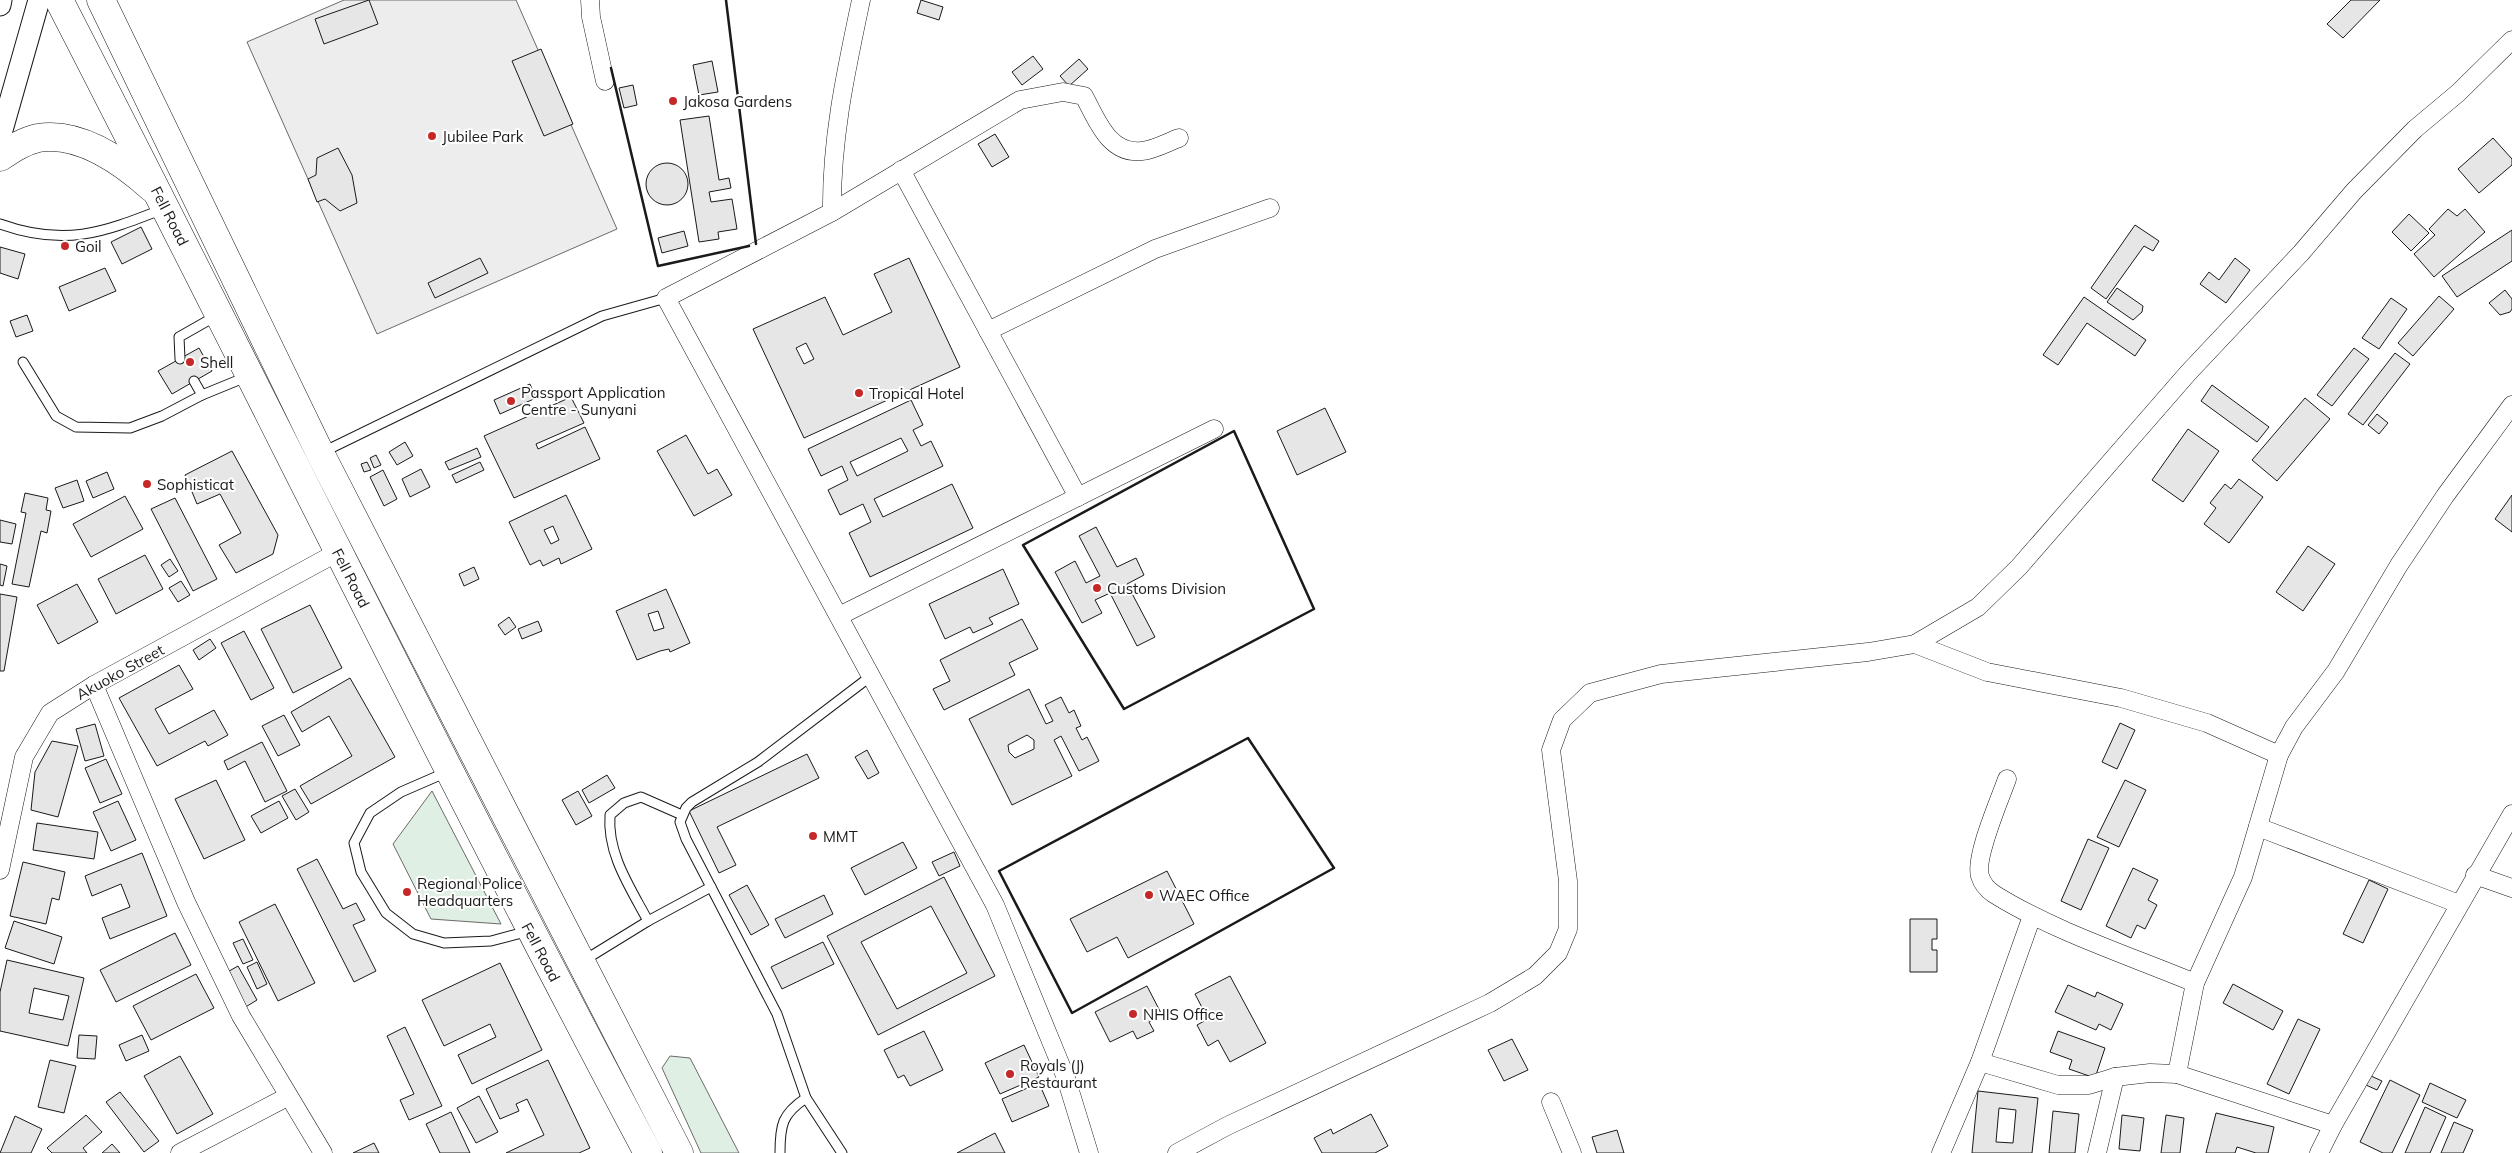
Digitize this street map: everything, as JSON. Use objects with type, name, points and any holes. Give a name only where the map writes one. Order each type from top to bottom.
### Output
[{"type":"main road","name":"Fell Road","points":[[59,0],[251,374],[338,552],[529,931],[648,1153]]},
{"type":"main road","name":"Fell Road","points":[[101,0],[320,453],[679,1153]]},
{"type":"main road","points":[[0,157],[21,144],[39,138],[60,138],[85,144],[113,158],[134,173],[163,202]]},
{"type":"main road","points":[[220,314],[246,302]]},
{"type":"street","points":[[0,5],[2,0]]},
{"type":"street","points":[[0,137],[38,0]]},
{"type":"street","points":[[590,0],[591,17],[605,81]]},
{"type":"street","points":[[832,212],[831,173],[839,107],[861,0]]},
{"type":"street","points":[[1177,1153],[1227,1126],[1490,1003],[1535,976],[1558,953],[1568,929],[1568,881],[1551,750],[1562,720],[1590,693],[1661,674],[1868,652],[1915,644],[1978,607],[2019,568],[2188,373],[2301,253],[2354,191],[2415,129],[2458,94],[2512,40]]},
{"type":"street","points":[[1089,1153],[1066,1078],[995,905],[666,298],[832,212],[1020,100],[1063,92],[1084,96],[1106,136],[1123,150],[1143,151],[1179,138]]},
{"type":"street","points":[[901,170],[1078,497]]},
{"type":"street","points":[[988,331],[1155,249],[1270,208]]},
{"type":"street","points":[[2177,1074],[2195,983],[2243,877],[2279,755],[2294,727],[2336,672],[2430,519],[2512,405]]},
{"type":"street","points":[[840,616],[1214,429]]},
{"type":"street","name":"Akuoko Street","points":[[0,870],[24,756],[50,713],[94,685],[338,552]]},
{"type":"street","points":[[1915,644],[1987,672],[2121,698],[2207,723],[2279,755]]},
{"type":"street","points":[[94,685],[186,902],[241,1016],[287,1097],[323,1153]]},
{"type":"street","points":[[2007,779],[1979,860],[1979,875],[1983,884],[1993,894],[2032,916],[2195,983]]},
{"type":"street","points":[[2319,1153],[2332,1125],[2512,814]]},
{"type":"street","points":[[2258,827],[2459,904]]},
{"type":"street","points":[[2475,875],[2512,888]]},
{"type":"street","points":[[1941,1153],[1980,1062],[2032,916]]},
{"type":"street","points":[[1980,1062],[2058,1084],[2089,1085],[2114,1077],[2150,1073],[2177,1074],[2332,1125]]},
{"type":"street","points":[[2097,1153],[2114,1077]]},
{"type":"street","points":[[180,1153],[287,1097]]},
{"type":"street","points":[[1552,1102],[1572,1153]]},
{"type":"lane","points":[[0,224],[48,236],[80,236],[106,231],[163,202]]},
{"type":"lane","points":[[320,453],[602,316],[666,298]]},
{"type":"lane","points":[[180,359],[179,337],[220,314]]},
{"type":"lane","points":[[23,362],[56,416],[76,427],[130,428],[162,416],[202,395],[251,374]]},
{"type":"lane","points":[[194,381],[202,395]]},
{"type":"lane","points":[[842,1153],[806,1098],[777,1014],[710,887],[680,822],[682,815],[692,802],[758,762],[872,676]]},
{"type":"lane","points":[[449,771],[402,792],[370,813],[354,843],[361,872],[386,913],[413,934],[444,943],[491,941],[529,931]]},
{"type":"lane","points":[[648,921],[614,856],[609,829],[610,815],[624,803],[641,797],[682,815]]},
{"type":"lane","points":[[581,963],[648,921],[710,887]]},
{"type":"lane","points":[[780,1153],[781,1124],[790,1109],[806,1098]]},
{"type":"green space","points":[[432,791],[501,924],[431,919],[393,844]]},
{"type":"green space","points":[[670,1056],[690,1058],[739,1153],[701,1153],[662,1068]]},
{"type":"shaded area","name":"Jubilee Park","points":[[344,0],[516,0],[617,229],[377,334],[247,42]]},
{"type":"building","points":[[369,0],[378,24],[324,44],[315,19]]},
{"type":"building","points":[[921,0],[943,7],[939,20],[917,13]]},
{"type":"building","points":[[2351,0],[2380,0],[2343,38],[2327,24]]},
{"type":"building","points":[[541,49],[573,124],[544,136],[512,61]]},
{"type":"building","points":[[1033,56],[1043,69],[1022,85],[1012,72]]},
{"type":"building","points":[[1079,59],[1088,69],[1069,86],[1060,76]]},
{"type":"building","points":[[712,61],[718,92],[699,95],[693,65]]},
{"type":"building","points":[[633,85],[637,105],[624,108],[619,88]]},
{"type":"building","points":[[709,116],[719,180],[729,178],[731,188],[709,192],[711,202],[732,199],[737,229],[718,232],[719,239],[699,242],[680,120]]},
{"type":"building","points":[[995,134],[1009,157],[992,167],[978,144]]},
{"type":"building","points":[[2493,138],[2512,159],[2512,165],[2479,193],[2458,169]]},
{"type":"building","points":[[338,148],[352,175],[357,203],[340,211],[325,199],[317,202],[308,179],[316,175],[317,158]]},
{"type":"building","points":[[671,163],[679,166],[685,172],[688,184],[685,196],[679,202],[663,205],[655,202],[649,196],[646,180],[649,172],[655,166]]},
{"type":"building","points":[[2448,209],[2457,216],[2465,209],[2485,232],[2434,277],[2414,254],[2435,235],[2429,229]]},
{"type":"building","points":[[2409,214],[2429,233],[2411,251],[2392,232]]},
{"type":"building","points":[[2135,225],[2159,241],[2153,251],[2144,246],[2106,299],[2091,288]]},
{"type":"building","points":[[141,227],[152,249],[122,264],[111,242]]},
{"type":"building","points":[[2512,230],[2512,261],[2457,297],[2442,276]]},
{"type":"building","points":[[684,231],[688,246],[662,253],[658,238]]},
{"type":"building","points":[[0,247],[25,254],[18,279],[0,273]]},
{"type":"building","points":[[480,258],[488,273],[435,298],[428,283]]},
{"type":"building","points":[[909,258],[960,367],[804,438],[753,329],[825,297],[843,335],[892,312],[874,274]],"holes":[[[806,343],[814,359],[804,364],[796,348]]]},
{"type":"building","points":[[2235,258],[2250,270],[2226,303],[2200,284],[2209,272],[2219,280]]},
{"type":"building","points":[[105,268],[116,291],[69,311],[59,287]]},
{"type":"building","points":[[2117,288],[2143,306],[2142,312],[2133,320],[2107,302]]},
{"type":"building","points":[[2505,290],[2512,299],[2512,309],[2510,312],[2500,315],[2489,303]]},
{"type":"building","points":[[2439,296],[2454,309],[2413,356],[2398,343]]},
{"type":"building","points":[[2084,297],[2146,340],[2135,356],[2087,323],[2058,365],[2043,355]]},
{"type":"building","points":[[2391,298],[2407,309],[2379,349],[2362,338]]},
{"type":"building","points":[[27,315],[33,331],[16,337],[10,321]]},
{"type":"building","points":[[199,348],[212,371],[172,394],[158,371]]},
{"type":"building","points":[[2354,348],[2369,359],[2332,406],[2317,395]]},
{"type":"building","points":[[2395,353],[2410,364],[2363,425],[2348,414]]},
{"type":"building","points":[[530,384],[536,398],[500,414],[494,400]]},
{"type":"building","points":[[2212,385],[2269,427],[2257,442],[2201,401]]},
{"type":"building","points":[[571,397],[584,423],[536,444],[538,449],[585,427],[600,459],[514,498],[484,436]]},
{"type":"building","points":[[2305,398],[2330,419],[2277,481],[2252,460]]},
{"type":"building","points":[[911,400],[923,425],[913,430],[921,446],[931,441],[943,466],[874,499],[883,517],[952,484],[973,528],[870,577],[849,533],[871,522],[863,504],[840,515],[828,490],[848,480],[842,466],[821,476],[808,449]],"holes":[[[901,438],[908,451],[857,476],[850,462]]]},
{"type":"building","points":[[1325,408],[1346,452],[1297,475],[1277,431]]},
{"type":"building","points":[[2377,414],[2388,423],[2379,434],[2368,425]]},
{"type":"building","points":[[2188,429],[2219,451],[2183,502],[2152,480]]},
{"type":"building","points":[[686,435],[708,474],[717,469],[732,495],[694,516],[657,451]]},
{"type":"building","points":[[405,442],[413,456],[397,465],[389,452]]},
{"type":"building","points":[[477,448],[481,457],[449,470],[445,462]]},
{"type":"building","points":[[232,451],[278,535],[273,554],[236,573],[219,545],[241,533],[220,494],[197,504],[185,475]]},
{"type":"building","points":[[376,455],[381,465],[374,468],[370,458]]},
{"type":"building","points":[[367,462],[371,470],[364,472],[361,464]]},
{"type":"building","points":[[480,462],[484,470],[456,483],[452,475]]},
{"type":"building","points":[[421,469],[430,487],[410,497],[402,479]]},
{"type":"building","points":[[383,470],[397,499],[384,506],[370,477]]},
{"type":"building","points":[[107,472],[114,489],[93,498],[86,481]]},
{"type":"building","points":[[2239,479],[2263,497],[2229,543],[2204,524],[2216,508],[2210,503],[2225,484],[2231,489]]},
{"type":"building","points":[[77,480],[84,501],[63,508],[55,488]]},
{"type":"building","points":[[25,493],[48,498],[46,510],[51,511],[47,533],[41,531],[29,587],[12,584],[26,513],[21,512]]},
{"type":"building","points":[[566,495],[592,549],[561,564],[559,558],[543,566],[540,560],[530,565],[509,522]],"holes":[[[553,526],[559,540],[551,544],[544,530]]]},
{"type":"building","points":[[2512,495],[2512,532],[2495,519]]},
{"type":"building","points":[[125,496],[143,529],[91,557],[73,524]]},
{"type":"building","points":[[175,498],[217,579],[193,591],[151,509]]},
{"type":"building","points":[[0,520],[16,524],[12,544],[0,542]]},
{"type":"building","name":"Customs Division","points":[[1096,527],[1117,567],[1136,558],[1144,575],[1127,584],[1155,637],[1137,646],[1110,593],[1095,600],[1102,613],[1082,623],[1055,572],[1075,561],[1086,583],[1100,576],[1079,536]]},
{"type":"building","points":[[2308,546],[2335,564],[2303,611],[2276,592]]},
{"type":"building","points":[[145,555],[163,589],[116,614],[98,579]]},
{"type":"building","points":[[170,559],[178,571],[169,577],[161,565]]},
{"type":"building","points":[[0,564],[7,566],[3,586],[0,585]]},
{"type":"building","points":[[474,567],[479,579],[464,586],[459,574]]},
{"type":"building","points":[[1003,569],[1019,604],[989,618],[993,624],[973,633],[970,627],[945,639],[929,604]]},
{"type":"building","points":[[181,581],[190,595],[178,602],[169,588]]},
{"type":"building","points":[[77,584],[98,622],[58,644],[37,605]]},
{"type":"building","points":[[666,589],[690,643],[670,652],[669,649],[660,651],[637,660],[616,611]],"holes":[[[658,611],[664,628],[654,631],[648,614]]]},
{"type":"building","points":[[0,594],[17,597],[4,671],[0,671]]},
{"type":"building","points":[[310,605],[342,668],[293,693],[261,629]]},
{"type":"building","points":[[509,617],[516,627],[505,635],[498,625]]},
{"type":"building","points":[[1022,619],[1038,649],[1009,663],[1015,675],[944,710],[933,689],[950,681],[940,660]]},
{"type":"building","points":[[538,621],[542,631],[522,639],[518,629]]},
{"type":"building","points":[[244,631],[274,688],[251,700],[221,643]]},
{"type":"building","points":[[210,639],[216,648],[199,660],[193,650]]},
{"type":"building","points":[[179,665],[193,689],[155,709],[169,734],[214,710],[228,735],[208,746],[205,741],[157,766],[119,698]]},
{"type":"building","points":[[350,678],[395,757],[311,804],[300,786],[352,756],[329,716],[302,732],[291,712]]},
{"type":"building","points":[[1029,689],[1046,724],[1053,721],[1045,705],[1061,697],[1069,713],[1074,710],[1081,726],[1076,728],[1082,740],[1087,737],[1099,761],[1079,771],[1061,736],[1054,740],[1072,776],[1012,805],[969,719]],"holes":[[[1027,735],[1034,740],[1034,749],[1015,758],[1009,752],[1008,745]]]},
{"type":"building","points":[[284,715],[300,745],[278,756],[262,726]]},
{"type":"building","points":[[2120,723],[2135,730],[2117,769],[2102,762]]},
{"type":"building","points":[[95,724],[104,756],[85,761],[76,729]]},
{"type":"building","points":[[52,741],[78,746],[58,817],[31,810],[35,772]]},
{"type":"building","points":[[262,742],[287,791],[265,802],[245,761],[228,770],[224,761]]},
{"type":"building","points":[[867,750],[879,773],[868,779],[855,757]]},
{"type":"building","points":[[807,754],[819,778],[717,827],[736,865],[719,873],[689,811]]},
{"type":"building","points":[[106,759],[122,794],[100,803],[85,768]]},
{"type":"building","points":[[607,775],[615,788],[589,803],[582,790]]},
{"type":"building","points":[[216,780],[245,840],[204,859],[175,799]]},
{"type":"building","points":[[2125,780],[2146,790],[2119,847],[2097,837]]},
{"type":"building","points":[[295,789],[309,812],[296,820],[282,796]]},
{"type":"building","points":[[578,791],[592,816],[576,825],[562,800]]},
{"type":"building","points":[[118,801],[136,840],[111,851],[93,812]]},
{"type":"building","points":[[279,801],[288,818],[261,833],[251,816]]},
{"type":"building","points":[[37,823],[98,832],[94,859],[33,850]]},
{"type":"building","points":[[2088,839],[2109,848],[2081,910],[2061,901]]},
{"type":"building","points":[[903,842],[917,868],[865,895],[851,868]]},
{"type":"building","points":[[954,852],[960,866],[939,876],[932,862]]},
{"type":"building","points":[[142,853],[167,916],[110,939],[102,918],[130,907],[121,884],[92,896],[85,876]]},
{"type":"building","points":[[317,859],[343,909],[356,903],[365,920],[353,925],[376,971],[354,982],[297,869]]},
{"type":"building","points":[[23,862],[65,872],[59,900],[52,898],[46,924],[10,916]]},
{"type":"building","points":[[2133,868],[2158,880],[2148,900],[2157,905],[2145,929],[2137,925],[2131,938],[2106,926]]},
{"type":"building","name":"WAEC Office","points":[[1167,871],[1194,924],[1128,958],[1117,937],[1087,952],[1070,919]]},
{"type":"building","points":[[944,877],[995,976],[878,1035],[827,936]],"holes":[[[931,906],[967,973],[897,1009],[861,942]]]},
{"type":"building","points":[[2369,880],[2388,889],[2363,943],[2343,934]]},
{"type":"building","points":[[747,885],[769,925],[751,935],[729,895]]},
{"type":"building","points":[[824,895],[833,914],[785,938],[775,919]]},
{"type":"building","points":[[275,904],[315,983],[278,1001],[239,922]]},
{"type":"building","points":[[1910,919],[1937,919],[1937,939],[1932,939],[1932,950],[1937,950],[1937,972],[1910,972]]},
{"type":"building","points":[[14,921],[62,937],[54,964],[5,948]]},
{"type":"building","points":[[175,933],[191,965],[116,1002],[100,970]]},
{"type":"building","points":[[243,939],[253,960],[243,964],[233,943]]},
{"type":"building","points":[[823,942],[834,964],[782,989],[771,967]]},
{"type":"building","points":[[7,960],[84,978],[68,1046],[0,1031],[0,992]],"holes":[[[34,988],[69,996],[63,1020],[29,1013]]]},
{"type":"building","points":[[257,962],[267,984],[257,989],[247,967]]},
{"type":"building","points":[[500,963],[542,1050],[472,1084],[458,1055],[496,1037],[490,1024],[444,1046],[422,1000]]},
{"type":"building","points":[[238,966],[257,1000],[244,1008],[224,974]]},
{"type":"building","points":[[196,974],[214,1008],[151,1040],[133,1006]]},
{"type":"building","points":[[1230,976],[1266,1043],[1230,1062],[1218,1040],[1208,1046],[1197,1025],[1208,1019],[1195,994]]},
{"type":"building","points":[[2233,984],[2283,1011],[2273,1030],[2223,1003]]},
{"type":"building","points":[[2068,985],[2095,997],[2097,992],[2123,1004],[2111,1030],[2099,1024],[2096,1030],[2055,1012]]},
{"type":"building","points":[[1147,986],[1162,1015],[1149,1022],[1154,1031],[1137,1039],[1133,1031],[1110,1042],[1095,1012]]},
{"type":"building","points":[[2298,1019],[2320,1029],[2289,1094],[2267,1084]]},
{"type":"building","points":[[405,1027],[442,1106],[409,1120],[400,1100],[414,1094],[387,1036]]},
{"type":"building","points":[[924,1031],[943,1070],[910,1086],[904,1075],[898,1078],[884,1050]]},
{"type":"building","points":[[2058,1031],[2105,1048],[2095,1078],[2069,1069],[2072,1060],[2050,1052]]},
{"type":"building","points":[[79,1035],[97,1036],[95,1059],[77,1058]]},
{"type":"building","points":[[142,1035],[149,1051],[126,1061],[119,1045]]},
{"type":"building","points":[[1512,1039],[1528,1070],[1504,1081],[1488,1050]]},
{"type":"building","points":[[1024,1045],[1039,1077],[1000,1094],[985,1063]]},
{"type":"building","points":[[180,1056],[213,1114],[177,1134],[144,1076]]},
{"type":"building","points":[[50,1060],[76,1066],[64,1113],[38,1107]]},
{"type":"building","points":[[548,1060],[590,1148],[579,1153],[506,1153],[544,1135],[527,1099],[516,1104],[519,1111],[500,1119],[486,1089]]},
{"type":"building","points":[[2371,1076],[2382,1081],[2377,1090],[2366,1085]]},
{"type":"building","points":[[2390,1080],[2420,1095],[2392,1153],[2383,1153],[2360,1142]]},
{"type":"building","points":[[1039,1083],[1049,1106],[1012,1122],[1002,1099]]},
{"type":"building","points":[[2430,1083],[2466,1100],[2457,1118],[2422,1102]]},
{"type":"building","points":[[1978,1091],[2038,1098],[2032,1153],[1972,1153]],"holes":[[[1999,1108],[2016,1110],[2013,1143],[1996,1142]]]},
{"type":"building","points":[[120,1092],[159,1141],[144,1152],[106,1102]]},
{"type":"building","points":[[479,1096],[498,1132],[476,1143],[457,1108]]},
{"type":"building","points":[[2425,1107],[2446,1117],[2430,1153],[2405,1153]]},
{"type":"building","points":[[2053,1111],[2079,1114],[2075,1153],[2049,1153]]},
{"type":"building","points":[[451,1112],[470,1153],[440,1153],[426,1124]]},
{"type":"building","points":[[2216,1113],[2274,1127],[2268,1153],[2256,1153],[2237,1147],[2235,1153],[2206,1153]]},
{"type":"building","points":[[1371,1114],[1388,1146],[1375,1153],[1322,1153],[1314,1138],[1331,1129],[1333,1134]]},
{"type":"building","points":[[86,1115],[102,1132],[83,1148],[87,1153],[52,1153],[47,1148]]},
{"type":"building","points":[[2122,1115],[2144,1118],[2140,1151],[2119,1149]]},
{"type":"building","points":[[2166,1115],[2184,1118],[2180,1153],[2161,1153]]},
{"type":"building","points":[[15,1116],[42,1129],[31,1153],[0,1153]]},
{"type":"building","points":[[2454,1122],[2473,1130],[2463,1153],[2441,1153]]},
{"type":"building","points":[[1617,1130],[1624,1153],[1597,1153],[1592,1137]]},
{"type":"building","points":[[995,1133],[1005,1153],[957,1153]]},
{"type":"building","points":[[374,1143],[379,1153],[353,1153]]},
{"type":"building","points":[[112,1144],[120,1153],[102,1153]]},
{"type":"wall","points":[[726,0],[756,244]]},
{"type":"wall","points":[[611,68],[658,266],[749,246]]},
{"type":"wall","points":[[1234,431],[1314,609],[1124,709],[1023,545],[1234,431]]},
{"type":"wall","points":[[1248,738],[1334,868],[1072,1013],[999,871],[1248,738]]},
{"type":"place","name":"Jakosa Gardens","points":[[673,101]]},
{"type":"place","name":"Jubilee Park","points":[[432,136]]},
{"type":"place","name":"Goil","points":[[65,246]]},
{"type":"place","name":"Shell","points":[[190,362]]},
{"type":"place","name":"Tropical Hotel","points":[[859,393]]},
{"type":"place","name":"Passport Application Centre - Sunyani","points":[[511,401]]},
{"type":"place","name":"Sophisticat","points":[[147,484]]},
{"type":"place","name":"Customs Division","points":[[1097,588]]},
{"type":"place","name":"MMT","points":[[813,836]]},
{"type":"place","name":"Regional Police Headquarters","points":[[407,892]]},
{"type":"place","name":"WAEC Office","points":[[1149,895]]},
{"type":"place","name":"NHIS Office","points":[[1133,1014]]},
{"type":"place","name":"Royals (J) Restaurant","points":[[1010,1074]]}]
